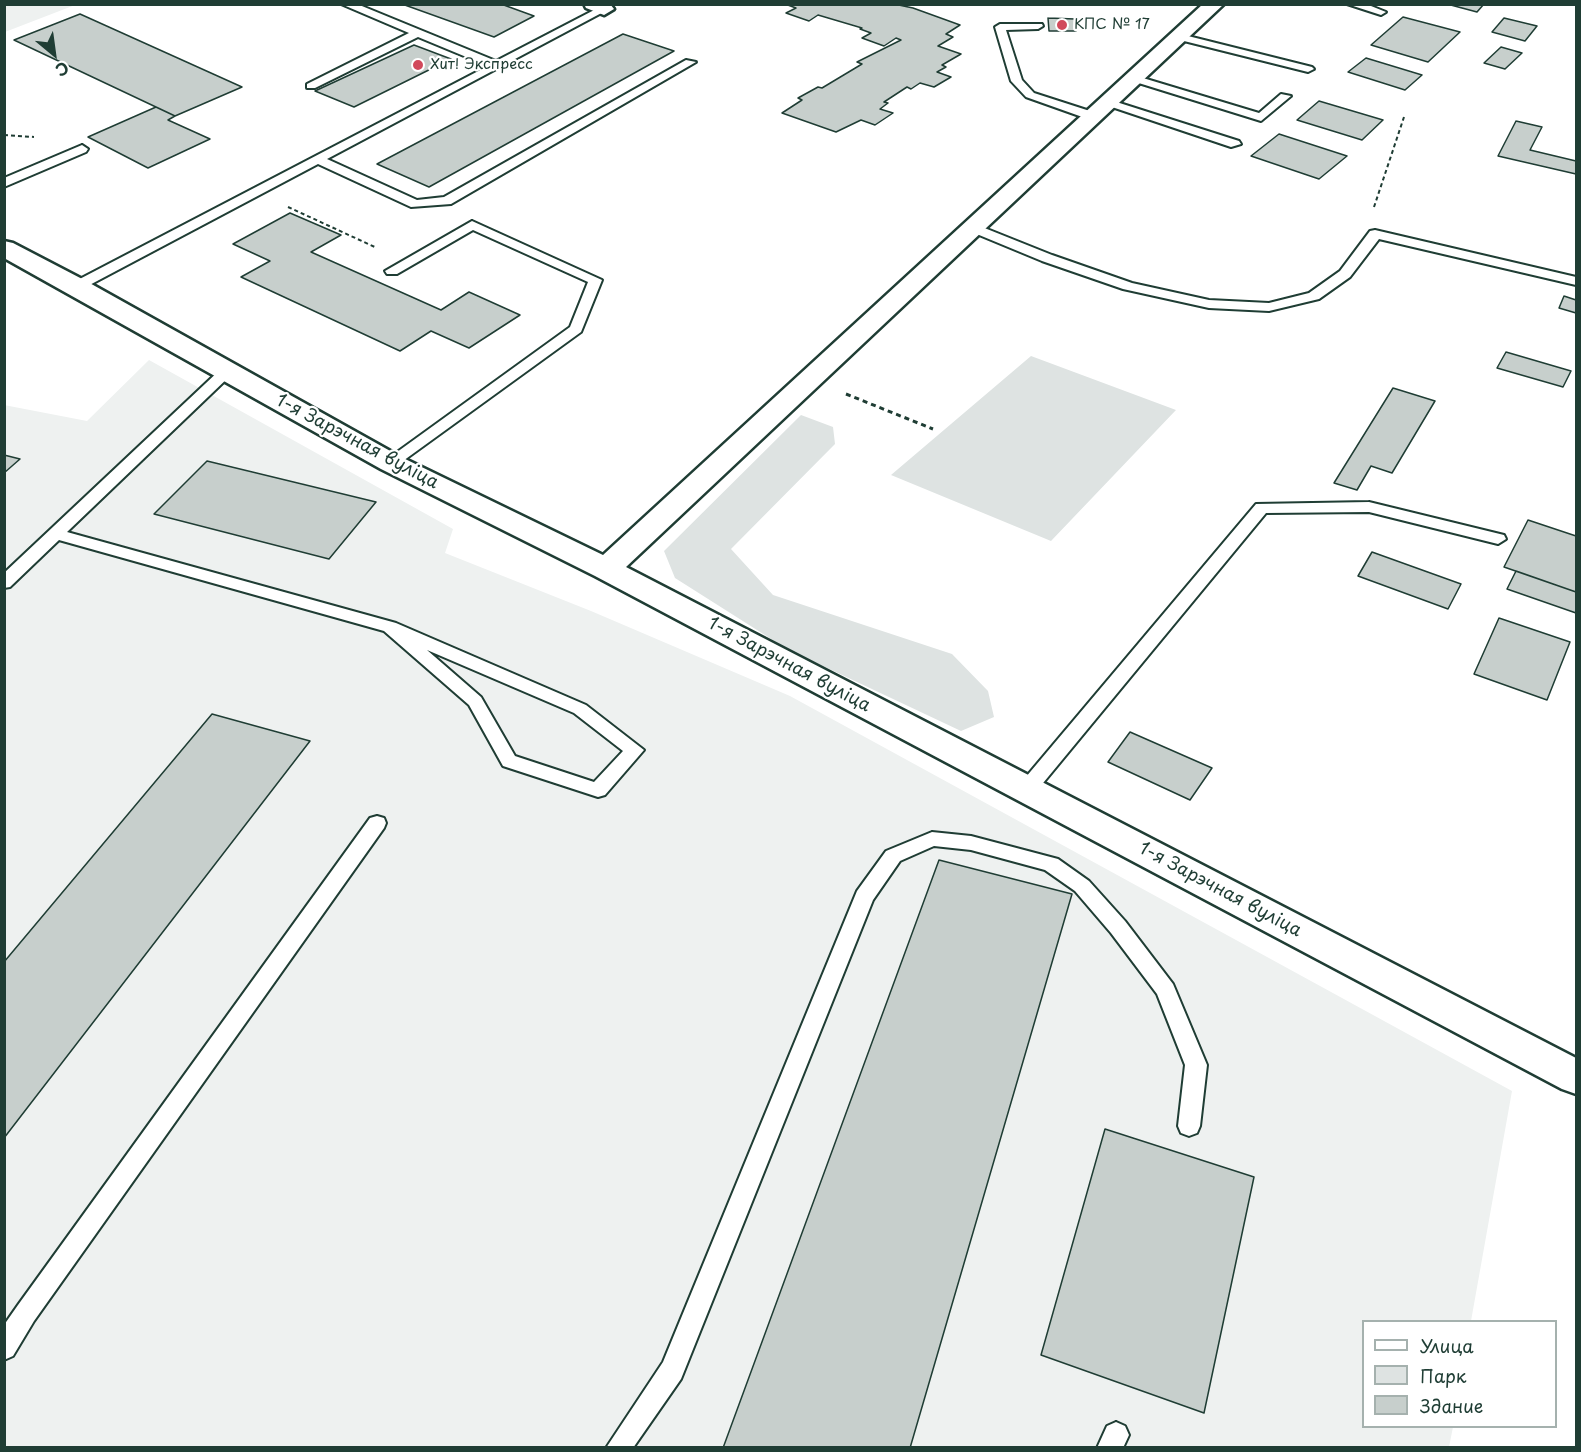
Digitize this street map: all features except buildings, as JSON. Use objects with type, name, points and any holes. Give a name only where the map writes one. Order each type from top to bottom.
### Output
[{"type":"street","points":[[606,569],[1099,109],[1215,4]]},
{"type":"street","name":"1-я Зарэчная вуліца","points":[[4,248],[77,286],[391,463],[606,569],[1576,1077]]},
{"type":"lane","points":[[346,4],[496,65]]},
{"type":"lane","points":[[1352,4],[1381,12]]},
{"type":"lane","points":[[77,286],[496,65],[598,7]]},
{"type":"lane","points":[[1038,26],[1000,27],[1017,81],[1030,95],[1099,109],[1235,144]]},
{"type":"lane","points":[[311,86],[418,33]]},
{"type":"lane","points":[[1180,37],[1308,69]]},
{"type":"lane","points":[[316,159],[415,204],[447,201],[690,63]]},
{"type":"lane","points":[[1133,78],[1261,117],[1285,96]]},
{"type":"lane","points":[[4,183],[82,148]]},
{"type":"lane","points":[[391,463],[576,329],[595,280],[472,225],[392,271]]},
{"type":"lane","points":[[972,227],[1047,258],[1128,286],[1209,304],[1269,307],[1314,296],[1345,274],[1368,248],[1375,234],[1576,281]]},
{"type":"lane","points":[[4,583],[227,371]]},
{"type":"lane","points":[[1027,789],[1262,508],[1369,507],[1498,538]]},
{"type":"lane","points":[[56,534],[390,627],[580,709],[635,750],[598,790],[509,761],[475,701],[390,627]]},
{"type":"lane","points":[[4,1348],[40,1294],[377,823]]},
{"type":"lane","points":[[618,1448],[672,1370],[864,897],[893,856],[932,839],[971,843],[1051,864],[1082,886],[1118,927],[1166,990],[1196,1065],[1189,1126]]},
{"type":"path","points":[[1375,234],[1372,212],[1404,117]]},
{"type":"path","points":[[255,191],[407,262]]},
{"type":"path","points":[[809,379],[933,429]]},
{"type":"shaded area","points":[[5,4],[75,4],[75,5],[5,32]]},
{"type":"shaded area","points":[[149,360],[453,529],[445,553],[591,611],[790,696],[1512,1091],[1471,1320],[1362,1320],[1362,1428],[1453,1428],[1449,1447],[5,1447],[4,405],[87,421]]},
{"type":"green space","points":[[1031,356],[1176,410],[1051,541],[891,475]]},
{"type":"green space","points":[[801,415],[833,427],[835,444],[731,549],[773,595],[952,654],[988,691],[994,717],[961,731],[787,649],[675,578],[664,551]]},
{"type":"place","name":"КПС № 17","points":[[1062,25]]},
{"type":"place","name":"Хит! Экспресс","points":[[418,65]]}]
